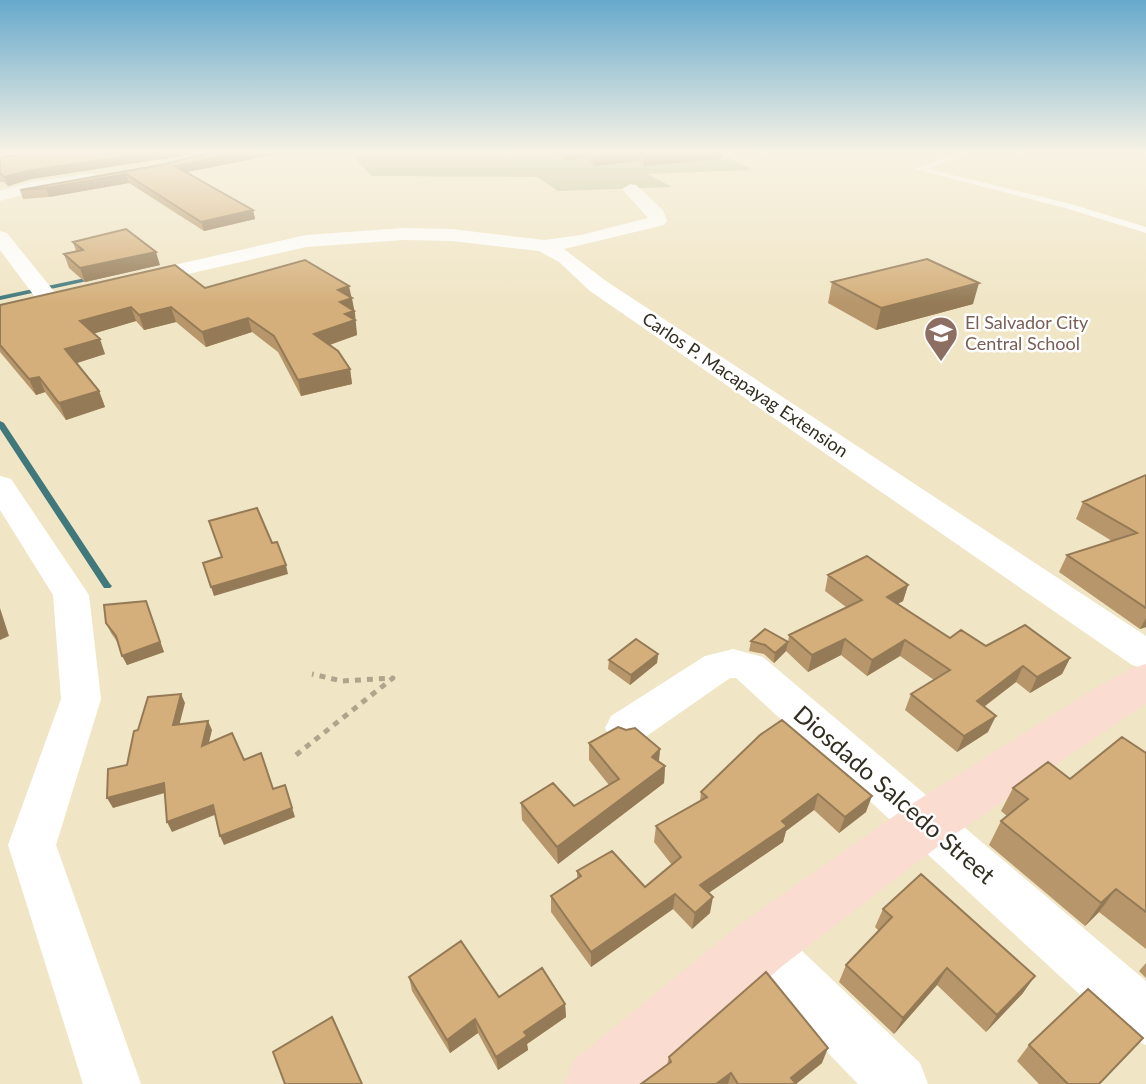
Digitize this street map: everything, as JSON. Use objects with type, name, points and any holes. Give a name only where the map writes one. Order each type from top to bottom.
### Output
[{"type":"street","points":[[544,246],[582,241],[658,221],[657,214],[645,203]]},
{"type":"street","name":"Carlos P. Macapayag Extension","points":[[117,284],[306,240],[404,234],[452,235],[544,246],[566,258],[598,286],[1146,654]]},
{"type":"street","points":[[0,237],[56,298],[24,305]]},
{"type":"street","points":[[0,485],[71,595],[81,699],[32,845],[112,1084]]},
{"type":"street","name":"Diosdado Salcedo Street","points":[[626,728],[719,666],[733,663],[749,667],[1146,1017]]},
{"type":"street","points":[[598,1084],[761,946],[926,824],[1146,681]]},
{"type":"street","points":[[761,946],[899,1084]]},
{"type":"lane","points":[[1054,203],[1146,230]]},
{"type":"path","points":[[296,755],[393,678],[342,681],[312,674]]},
{"type":"building","points":[[171,203],[240,203],[253,210],[201,222]]},
{"type":"building","points":[[126,229],[156,252],[80,268],[64,254],[83,250],[73,242]]},
{"type":"building","points":[[927,259],[979,283],[881,308],[832,282]]},
{"type":"building","points":[[305,260],[349,286],[338,290],[352,298],[340,302],[354,311],[345,314],[355,320],[314,334],[338,351],[350,369],[298,380],[274,336],[248,318],[202,332],[171,307],[139,315],[131,307],[80,321],[100,339],[65,349],[99,391],[59,403],[39,377],[29,379],[0,345],[0,305],[175,265],[205,288]]},
{"type":"building","points":[[1146,475],[1146,608],[1067,555],[1137,533],[1083,502]]},
{"type":"building","points":[[257,508],[272,543],[277,542],[286,565],[211,587],[203,563],[222,557],[209,521]]},
{"type":"building","points":[[867,556],[908,585],[887,597],[950,638],[961,630],[986,646],[1025,625],[1070,658],[1037,677],[1023,666],[977,701],[996,716],[964,736],[911,694],[950,670],[905,640],[872,660],[845,639],[812,655],[789,635],[862,600],[828,575]]},
{"type":"building","points":[[146,601],[160,642],[122,656],[116,636],[106,623],[104,605]]},
{"type":"building","points":[[765,629],[788,642],[775,653],[765,645],[751,641]]},
{"type":"building","points":[[636,639],[658,654],[631,675],[609,660]]},
{"type":"building","points":[[181,694],[173,725],[208,721],[202,746],[232,733],[244,760],[261,753],[273,789],[285,785],[292,808],[220,836],[213,805],[167,822],[164,783],[107,798],[108,769],[127,765],[134,731],[138,730],[148,697]]},
{"type":"building","points":[[782,720],[872,796],[845,817],[818,794],[782,821],[787,826],[700,885],[713,897],[695,913],[675,894],[591,952],[551,896],[581,876],[577,871],[612,851],[645,887],[681,857],[656,826],[707,797],[701,792],[760,735]]},
{"type":"building","points":[[618,727],[626,730],[635,728],[660,749],[652,757],[665,766],[557,847],[521,803],[553,783],[574,806],[619,779],[589,743]]},
{"type":"building","points":[[1122,737],[1146,753],[1146,912],[1116,889],[1101,903],[1001,821],[1028,799],[1013,788],[1048,762],[1070,779]]},
{"type":"building","points":[[921,874],[1035,976],[997,1015],[947,968],[903,1018],[846,965],[892,917],[883,909]]},
{"type":"building","points":[[461,941],[499,997],[542,968],[565,1004],[524,1032],[527,1036],[496,1057],[475,1019],[447,1040],[409,977]]},
{"type":"building","points":[[766,972],[828,1048],[791,1078],[796,1084],[738,1084],[731,1073],[716,1084],[641,1084],[671,1062],[669,1057]]},
{"type":"building","points":[[1088,989],[1143,1038],[1099,1084],[1068,1084],[1029,1045]]},
{"type":"building","points":[[332,1017],[362,1084],[285,1084],[273,1052]]},
{"type":"waterway","points":[[0,298],[90,279]]},
{"type":"waterway","points":[[0,423],[107,586]]},
{"type":"place","name":"El Salvador City Central School","points":[[941,363]]}]
